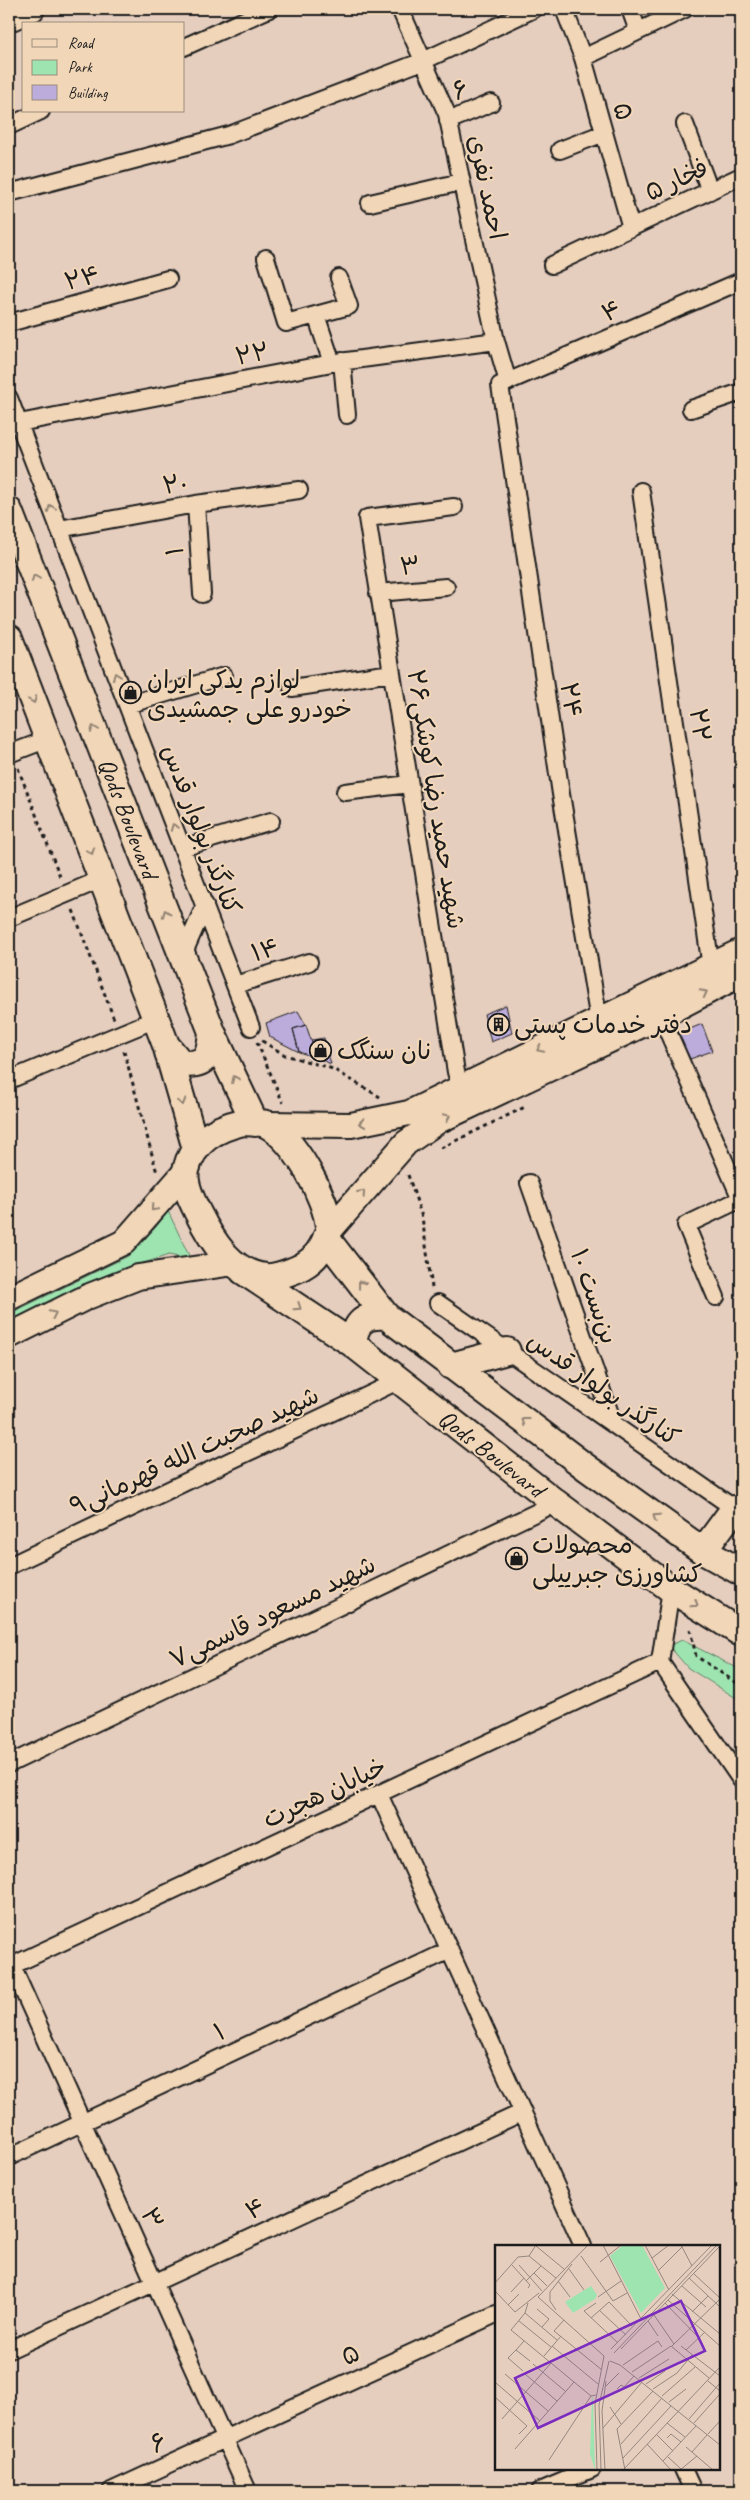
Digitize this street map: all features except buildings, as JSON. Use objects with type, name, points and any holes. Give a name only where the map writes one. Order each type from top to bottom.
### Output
[{"type":"main road","points":[[9,19],[32,9]]},
{"type":"main road","name":"Qods Boulevard","points":[[9,511],[212,1032],[260,1124]]},
{"type":"main road","name":"Qods Boulevard","points":[[9,638],[166,1045],[191,1160]]},
{"type":"main road","points":[[9,1298],[124,1242],[163,1197],[191,1160],[206,1136],[224,1127],[243,1122],[260,1124],[351,1125],[409,1113],[741,951]]},
{"type":"main road","points":[[191,1160],[189,1197],[212,1241],[239,1267],[267,1278],[286,1274],[306,1265],[321,1249],[328,1234],[406,1143],[438,1121],[661,1016],[741,974]]},
{"type":"main road","points":[[166,1045],[182,1063],[194,1065],[204,1059],[210,1050],[212,1032]]},
{"type":"main road","points":[[260,1124],[285,1140],[307,1170],[324,1202],[328,1234]]},
{"type":"main road","name":"Qods Boulevard","points":[[328,1234],[386,1316],[587,1468],[704,1551],[741,1572]]},
{"type":"main road","points":[[9,1336],[87,1297],[138,1277],[239,1267]]},
{"type":"main road","name":"Qods Boulevard","points":[[239,1267],[353,1344],[556,1503],[677,1592],[741,1633]]},
{"type":"main road","points":[[353,1344],[354,1333],[360,1322],[373,1315],[386,1316]]},
{"type":"main road","points":[[451,1366],[506,1351]]},
{"type":"main road","points":[[704,1551],[737,1511]]},
{"type":"street","points":[[185,47],[269,9]]},
{"type":"street","name":"احمد نفری","points":[[400,9],[448,121],[504,384]]},
{"type":"street","points":[[9,192],[229,135],[423,61],[534,9]]},
{"type":"street","name":"۵","points":[[564,9],[583,58],[631,228]]},
{"type":"street","points":[[630,9],[638,32]]},
{"type":"street","points":[[583,58],[685,9]]},
{"type":"street","name":"۶","points":[[448,121],[491,103]]},
{"type":"street","points":[[9,126],[38,112]]},
{"type":"street","points":[[685,124],[710,191]]},
{"type":"street","points":[[560,150],[604,133]]},
{"type":"street","name":"فخار ۵","points":[[552,265],[710,191],[740,180]]},
{"type":"street","points":[[370,202],[462,182]]},
{"type":"street","points":[[266,258],[286,323],[349,306],[339,278]]},
{"type":"street","name":"۲۴","points":[[9,323],[168,279]]},
{"type":"street","name":"۴","points":[[504,384],[741,281]]},
{"type":"street","points":[[316,315],[337,362],[347,415]]},
{"type":"street","name":"۲۲","points":[[19,423],[337,362],[496,341]]},
{"type":"street","name":"۲۴","points":[[504,384],[561,794],[599,1021]]},
{"type":"street","points":[[691,409],[741,392]]},
{"type":"street","name":"کنارگذر بولوار قدس","points":[[9,398],[251,1027]]},
{"type":"street","name":"۲۰","points":[[59,529],[196,504],[300,490]]},
{"type":"street","name":"۲۲","points":[[641,491],[711,967]]},
{"type":"street","name":"۱","points":[[196,504],[202,594]]},
{"type":"street","name":"شهید حمید رضا کوشکی۲۶","points":[[454,508],[367,518],[457,1077],[461,1088]]},
{"type":"street","name":"۳","points":[[378,594],[446,587]]},
{"type":"street","points":[[292,688],[391,673]]},
{"type":"street","points":[[127,705],[224,676]]},
{"type":"street","points":[[11,754],[48,740]]},
{"type":"street","points":[[345,792],[409,784]]},
{"type":"street","points":[[182,848],[271,821]]},
{"type":"street","points":[[9,918],[102,879]]},
{"type":"street","points":[[182,957],[204,905]]},
{"type":"street","name":"۱۴","points":[[235,985],[309,962]]},
{"type":"street","points":[[661,1016],[741,1199],[686,1225],[716,1297]]},
{"type":"street","points":[[9,1080],[156,1019]]},
{"type":"street","name":"بن‌بست ۱۰","points":[[529,1183],[614,1425]]},
{"type":"street","name":"کنارگذر بولوار قدس","points":[[438,1303],[737,1511]]},
{"type":"street","name":"شهید صحبت الله قهرمانی۹","points":[[9,1566],[400,1380]]},
{"type":"street","name":"شهید مسعود قاسمی۷","points":[[9,1764],[556,1503]]},
{"type":"street","points":[[677,1592],[660,1662],[741,1780]]},
{"type":"street","name":"خیابان هجرت","points":[[10,1967],[660,1662]]},
{"type":"street","points":[[379,1794],[583,2245]]},
{"type":"street","name":"۱","points":[[9,2157],[450,1950]]},
{"type":"street","name":"۳","points":[[10,1967],[83,2122],[248,2491]]},
{"type":"street","name":"۴","points":[[9,2350],[523,2112]]},
{"type":"street","name":"۵","points":[[225,2439],[495,2314]]},
{"type":"street","name":"۶","points":[[111,2491],[225,2439]]},
{"type":"street","points":[[540,2491],[590,2470]]},
{"type":"street","points":[[683,2470],[693,2491]]},
{"type":"path","points":[[11,754],[67,894],[119,1034],[163,1197]]},
{"type":"path","points":[[251,1027],[264,1043],[285,1055],[333,1069],[383,1099]]},
{"type":"path","points":[[251,1027],[292,1124]]},
{"type":"path","points":[[440,1148],[528,1105]]},
{"type":"path","points":[[407,1169],[422,1217],[434,1296],[438,1303]]},
{"type":"path","points":[[677,1592],[696,1656],[741,1686]]},
{"type":"green space","points":[[168,1211],[191,1260],[169,1255],[118,1271],[9,1326],[9,1314],[128,1256],[156,1227]]},
{"type":"green space","points":[[682,1640],[741,1670],[741,1701],[688,1668],[669,1646]]},
{"type":"place","name":"لوازم یدکی ایران خودرو علی جمشیدی","points":[[131,693]]},
{"type":"place","name":"دفتر خدمات پستی","points":[[498,1024]]},
{"type":"place","name":"نان سنگک","points":[[321,1050]]},
{"type":"place","name":"محصولات کشاورزی جبرییلی","points":[[516,1558]]}]
